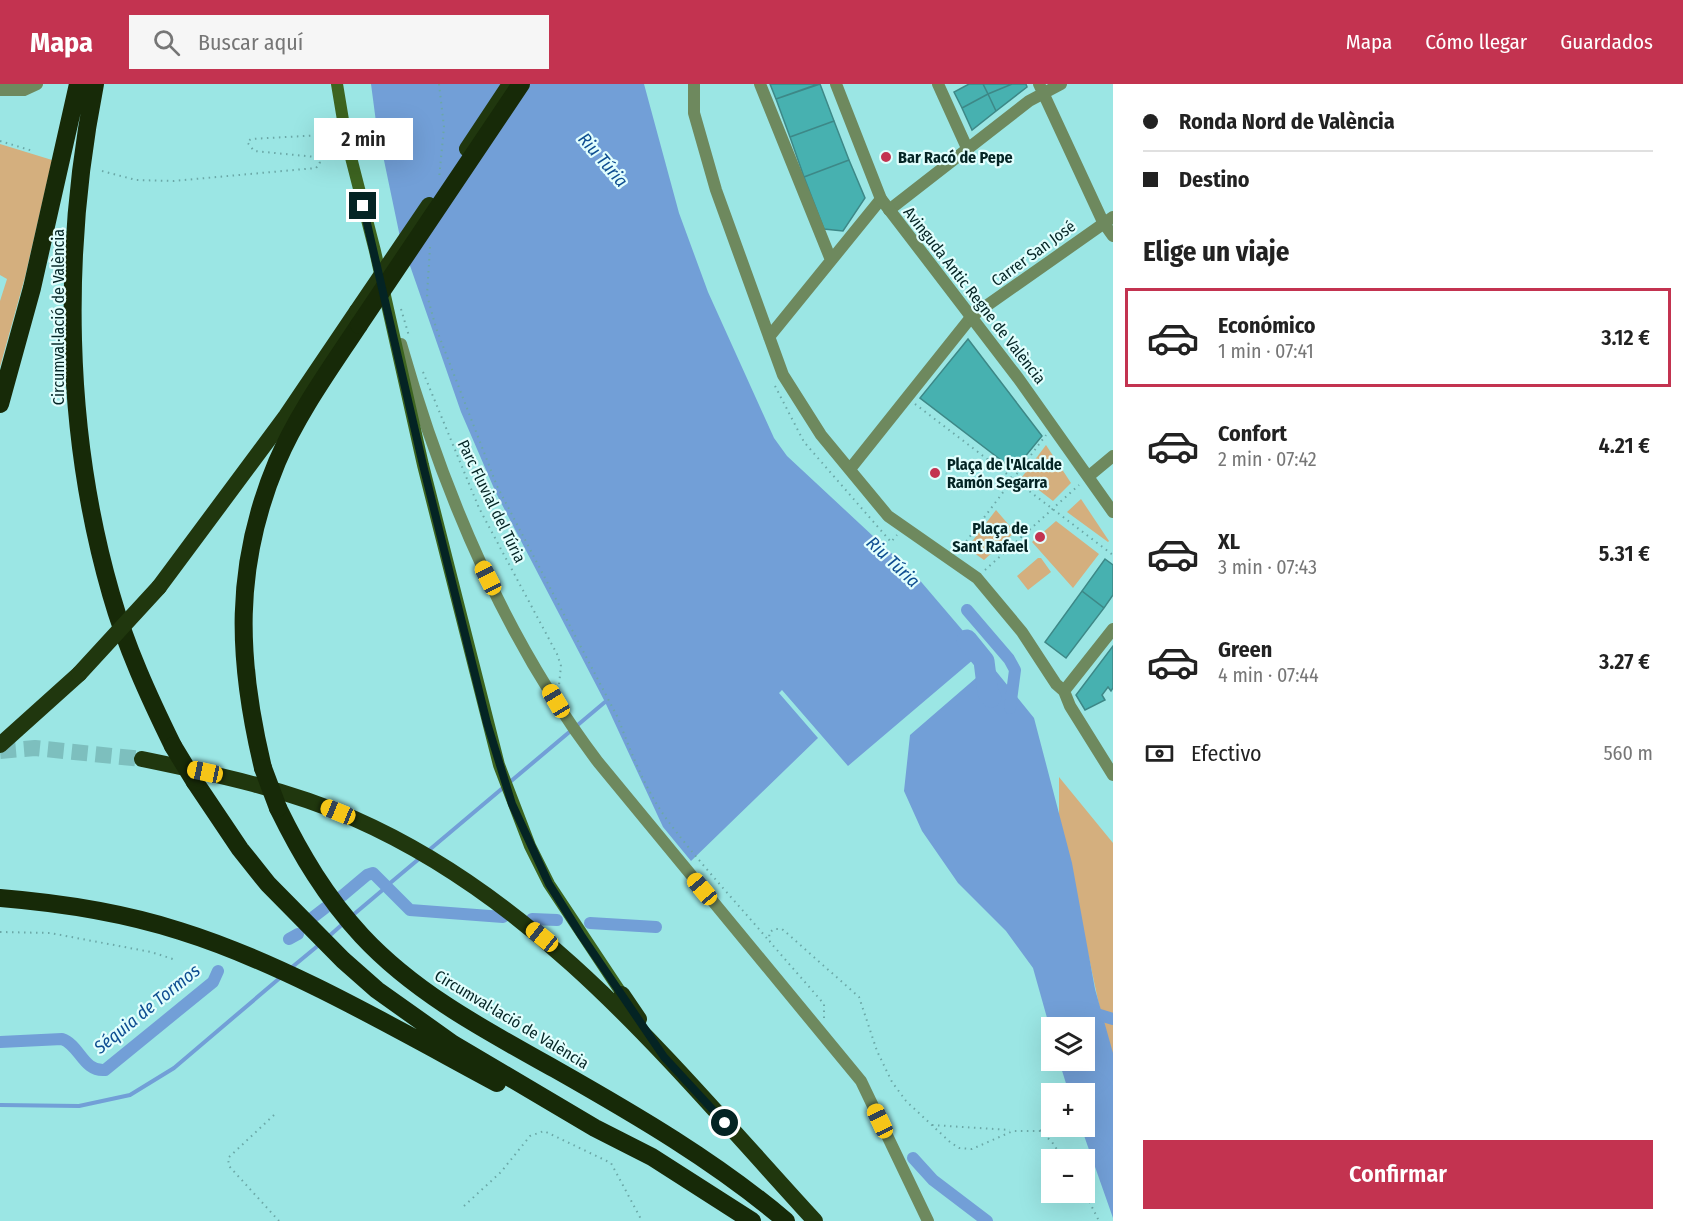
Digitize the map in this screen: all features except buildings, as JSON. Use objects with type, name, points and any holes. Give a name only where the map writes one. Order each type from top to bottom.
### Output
[{"type":"highway","points":[[0,404],[32,288],[78,84]]},
{"type":"highway","name":"Circumval·lació de València","points":[[95,84],[86,130],[74,270],[74,368],[82,462],[94,530],[111,596],[129,648],[173,746],[240,849],[300,917],[343,960],[405,1011],[444,1038],[595,1128],[652,1157],[752,1221]]},
{"type":"highway","points":[[0,745],[80,674],[159,586],[358,318],[510,84]]},
{"type":"highway","name":"Circumval·lació de València","points":[[521,84],[358,318],[277,462],[254,533],[244,595],[242,653],[249,711],[263,768],[278,808],[305,862],[329,897],[363,937],[394,967],[429,994],[662,1131],[755,1195],[786,1221]]},
{"type":"highway","points":[[142,759],[258,784],[324,807],[392,837],[496,901],[557,949],[601,990],[815,1221]]},
{"type":"highway","points":[[0,898],[69,904],[179,930],[247,956],[550,1111],[595,1128]]},
{"type":"highway","points":[[622,994],[664,1057]]},
{"type":"main road","points":[[337,84],[346,138],[375,250],[423,465],[499,765],[512,804],[549,884],[622,994]]},
{"type":"street","points":[[0,90],[24,90],[37,84]]},
{"type":"street","points":[[694,84],[694,113],[716,190],[769,337],[789,385],[820,435],[888,516],[976,578],[1022,632],[1056,684],[1064,691],[1070,706],[1113,775]]},
{"type":"street","points":[[760,84],[831,260]]},
{"type":"street","name":"Avinguda Antic Regne de València","points":[[836,84],[881,199],[972,316],[1113,512]]},
{"type":"street","points":[[938,84],[967,148]]},
{"type":"street","points":[[889,210],[1041,88],[1061,84]]},
{"type":"street","points":[[1041,88],[1108,219],[1113,236]]},
{"type":"street","points":[[769,337],[881,199]]},
{"type":"street","name":"Carrer San José","points":[[850,468],[972,316],[1108,219]]},
{"type":"street","points":[[375,250],[416,395],[468,540],[528,654],[578,736],[861,1081],[928,1221]]},
{"type":"street","points":[[1089,476],[1113,456]]},
{"type":"street","points":[[1064,691],[1113,629]]},
{"type":"path","points":[[439,84],[444,127],[439,185]]},
{"type":"path","points":[[102,171],[136,180],[173,181],[316,168],[320,163],[316,157],[254,151],[247,142],[251,139],[323,135],[354,129]]},
{"type":"path","points":[[0,141],[33,151]]},
{"type":"path","points":[[431,241],[427,295],[436,328],[497,486],[618,718],[633,758],[654,798],[671,825],[824,1004],[822,1033]]},
{"type":"path","points":[[399,301],[411,343]]},
{"type":"path","name":"Parc Fluvial del Túria","points":[[419,363],[479,508],[557,654],[561,677],[556,694]]},
{"type":"path","points":[[907,397],[1113,555]]},
{"type":"path","points":[[953,560],[1053,426]]},
{"type":"path","points":[[976,578],[1053,511],[1089,476]]},
{"type":"path","points":[[770,942],[769,933],[774,928],[782,930],[859,997],[877,1051],[892,1082],[906,1101],[959,1148],[972,1149],[1013,1131]]},
{"type":"path","points":[[0,932],[50,933],[151,952],[176,960]]},
{"type":"path","points":[[274,1114],[228,1158],[229,1166],[279,1221]]},
{"type":"path","points":[[932,1125],[1040,1131],[1057,1149]]},
{"type":"path","points":[[464,1206],[501,1172],[530,1136],[544,1131],[611,1163],[642,1221]]},
{"type":"path","points":[[1090,1203],[1099,1221]]},
{"type":"shaded area","points":[[0,144],[52,160],[25,277],[0,367],[0,301],[7,279],[0,275]]},
{"type":"shaded area","points":[[1046,445],[1071,483],[1053,501],[1022,477]]},
{"type":"shaded area","points":[[1081,499],[1109,541],[1108,542],[1067,512]]},
{"type":"shaded area","points":[[996,510],[1015,532],[984,560],[967,548]]},
{"type":"shaded area","points":[[1056,521],[1099,554],[1073,588],[1032,542]]},
{"type":"shaded area","points":[[1041,558],[1051,572],[1028,590],[1017,576]]},
{"type":"shaded area","points":[[1059,777],[1113,843],[1113,1070],[1059,818]]},
{"type":"water","points":[[371,84],[644,84],[679,213],[708,292],[774,438],[787,456],[917,577],[987,659],[982,663],[974,655],[974,659],[848,766],[782,690],[779,693],[818,738],[691,861],[663,827],[605,702],[496,493],[461,412],[400,237],[376,122]]},
{"type":"water","points":[[991,665],[1034,718],[1072,863],[1095,989],[1113,1053],[1113,1218],[1095,1167],[1095,1149],[1089,1149],[1085,1137],[1095,1137],[1095,1083],[1066,1083],[1062,1071],[1095,1071],[1095,1017],[1047,1017],[1033,968],[1006,931],[958,883],[922,831],[904,791],[910,735]]},
{"type":"waterway","points":[[967,610],[1009,659],[1015,670],[1010,708]]},
{"type":"waterway","name":"Riu Túria","points":[[967,640],[984,661],[988,693],[991,697]]},
{"type":"waterway","points":[[428,851],[605,702]]},
{"type":"waterway","points":[[389,884],[420,858]]},
{"type":"waterway","name":"Séquia de Tormos","points":[[342,896],[367,875],[373,873],[410,910],[503,917]]},
{"type":"waterway","points":[[353,915],[385,888]]},
{"type":"waterway","name":"Séquia de Tormos","points":[[312,918],[325,908]]},
{"type":"waterway","name":"Séquia de Tormos","points":[[532,919],[557,920]]},
{"type":"waterway","points":[[328,937],[345,922]]},
{"type":"waterway","name":"Séquia de Tormos","points":[[590,923],[656,927]]},
{"type":"waterway","name":"Séquia de Tormos","points":[[289,939],[298,934]]},
{"type":"waterway","points":[[291,968],[320,944]]},
{"type":"waterway","name":"Séquia de Tormos","points":[[0,1042],[62,1039],[68,1042],[86,1063],[105,1070],[213,982],[218,971]]},
{"type":"waterway","points":[[0,1105],[79,1106],[130,1095],[174,1068],[281,977]]},
{"type":"waterway","points":[[1090,1012],[1113,1019]]},
{"type":"waterway","name":"Séquia de Tormos","points":[[913,1158],[933,1180],[987,1221]]},
{"type":"tunnel","points":[[0,751],[35,748],[142,759]]},
{"type":"place","name":"Bar Racó de Pepe","points":[[886,157]]},
{"type":"place","name":"Plaça de l'Alcalde Ramón Segarra","points":[[935,473]]},
{"type":"place","name":"Plaça de Sant Rafael","points":[[1040,537]]},
{"type":"route","points":[[363,206],[423,465],[487,723],[512,804],[549,884],[581,935],[664,1057],[725,1123]]}]
